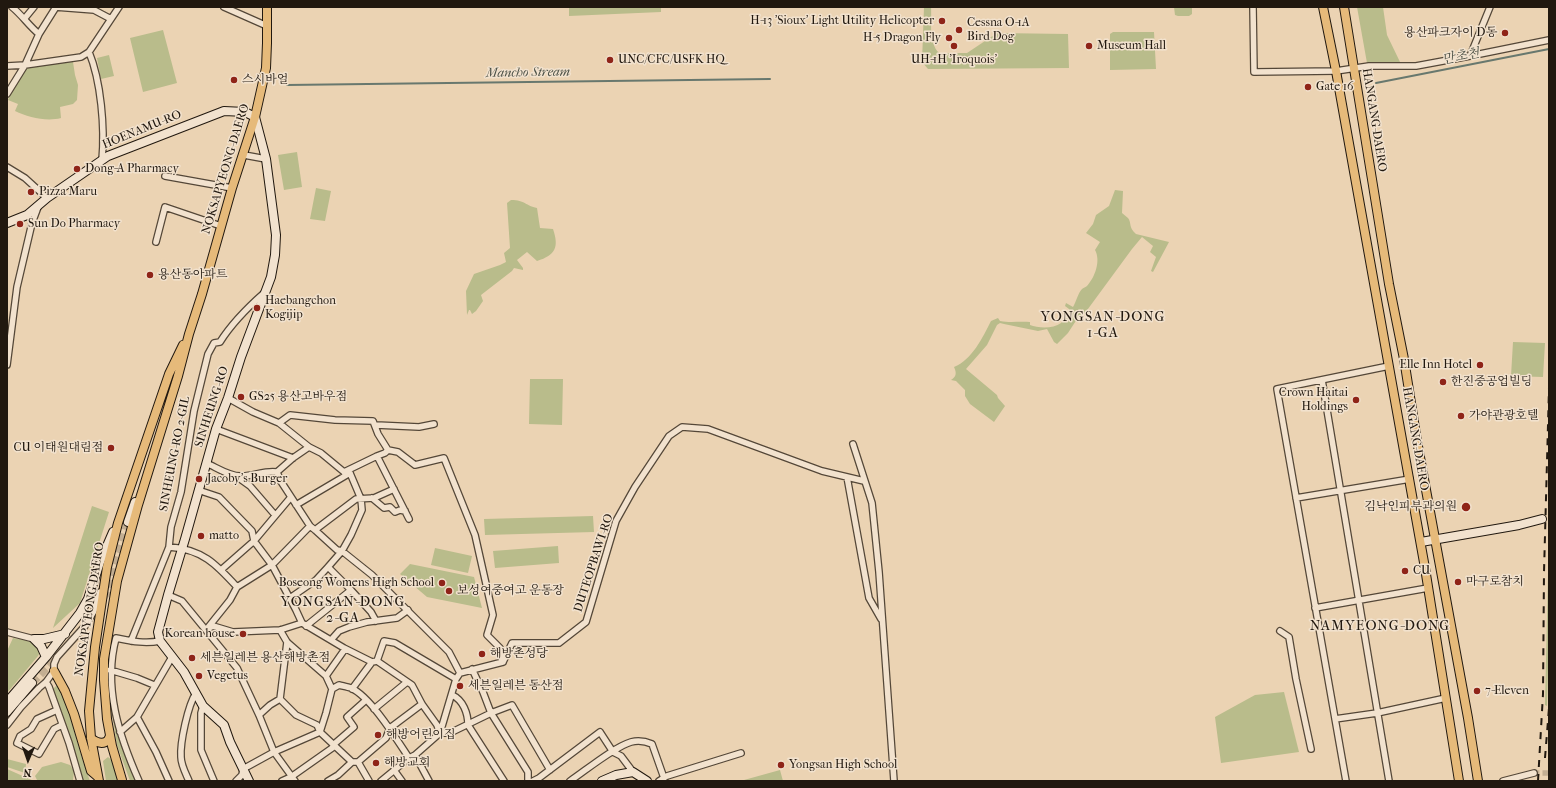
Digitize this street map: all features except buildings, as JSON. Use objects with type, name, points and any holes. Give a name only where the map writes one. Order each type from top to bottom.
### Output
[{"type":"main road","name":"NOKSAPYEONG-DAERO","points":[[122,780],[110,736],[104,680],[104,659],[117,582],[138,505],[178,376],[232,188],[244,155],[255,117],[266,68],[267,7]]},
{"type":"main road","name":"HANGANG-DAERO","points":[[1323,7],[1410,479],[1459,781]]},
{"type":"main road","name":"HANGANG-DAERO","points":[[1344,7],[1353,70],[1389,284],[1404,359],[1417,441],[1468,718],[1478,781]]},
{"type":"main road","name":"HOENAMU-RO","points":[[7,223],[27,214],[47,198],[102,160],[115,153],[224,111],[245,112],[255,117]]},
{"type":"main road","name":"SINHEUNG-RO","points":[[160,641],[159,626],[216,429],[241,357],[272,278],[276,235],[266,159],[255,117]]},
{"type":"main road","name":"NOKSAPYEONG-DAERO","points":[[98,779],[91,738],[89,711],[95,647],[105,578],[118,523],[170,374],[189,334]]},
{"type":"main road","points":[[128,522],[167,410]]},
{"type":"main road","points":[[1421,542],[1519,525],[1542,519]]},
{"type":"main road","points":[[7,702],[46,657],[80,613],[88,599],[100,562],[118,523]]},
{"type":"main road","points":[[34,639],[53,638],[65,633]]},
{"type":"main road","points":[[34,639],[41,646],[46,657]]},
{"type":"main road","points":[[160,641],[184,672],[203,706],[224,724],[230,742],[249,781]]},
{"type":"main road","points":[[54,671],[65,691],[74,714],[91,771],[98,779]]},
{"type":"main road","points":[[7,712],[32,682]]},
{"type":"main road","points":[[91,738],[102,743],[108,740],[110,736]]},
{"type":"main road","points":[[602,781],[633,772],[647,781]]},
{"type":"street","points":[[12,7],[39,34]]},
{"type":"street","points":[[24,18],[34,7]]},
{"type":"street","points":[[7,94],[25,65],[39,34],[56,7],[94,10],[111,19]]},
{"type":"street","points":[[7,66],[81,57],[89,52],[119,7]]},
{"type":"street","points":[[224,7],[267,26]]},
{"type":"street","points":[[1253,7],[1254,72],[1336,71],[1353,70],[1369,66],[1416,66],[1549,40]]},
{"type":"street","points":[[1470,56],[1490,7]]},
{"type":"street","points":[[89,52],[92,60],[102,111],[102,160]]},
{"type":"street","points":[[244,155],[266,159]]},
{"type":"street","points":[[7,167],[25,178],[47,198]]},
{"type":"street","points":[[165,176],[232,188]]},
{"type":"street","points":[[7,365],[10,347],[8,338],[17,287],[23,267],[32,223],[40,204]]},
{"type":"street","points":[[156,242],[165,207],[221,226]]},
{"type":"street","name":"SINHEUNG-RO 2-GIL","points":[[131,641],[169,547],[171,527],[181,492],[194,411],[208,354],[214,343],[220,342],[229,328],[245,310],[268,290]]},
{"type":"street","points":[[1346,781],[1277,389],[1389,366]]},
{"type":"street","points":[[1322,380],[1389,781]]},
{"type":"street","points":[[228,398],[253,412],[279,423],[309,447],[321,453],[347,472],[361,499],[362,510],[342,551],[316,580],[290,598]]},
{"type":"street","points":[[279,423],[290,415],[335,420],[373,421],[376,425],[378,434],[388,450],[398,452],[415,465],[444,458],[475,535],[493,615],[487,635],[500,648],[503,662],[460,673],[456,679],[440,733],[415,755],[409,758],[381,781]]},
{"type":"street","points":[[376,425],[419,427],[434,424]]},
{"type":"street","name":"DUTEOPBAWI-RO","points":[[503,662],[512,643],[559,643],[586,622],[616,521],[669,436],[682,427],[708,429],[822,471],[864,481]]},
{"type":"street","points":[[216,429],[292,458]]},
{"type":"street","points":[[853,444],[872,503],[894,781]]},
{"type":"street","points":[[234,475],[242,476],[263,472],[277,472],[292,458],[309,447]]},
{"type":"street","points":[[296,505],[347,472],[377,456],[386,453],[388,450]]},
{"type":"street","points":[[377,456],[409,519]]},
{"type":"street","points":[[206,462],[234,475],[250,486],[275,515]]},
{"type":"street","points":[[277,472],[310,526],[337,550],[342,551],[372,575],[408,610],[449,652],[460,673]]},
{"type":"street","points":[[847,477],[869,598],[882,621]]},
{"type":"street","points":[[1296,498],[1410,479]]},
{"type":"street","points":[[315,530],[356,499],[372,498],[394,489]]},
{"type":"street","points":[[198,490],[219,497],[252,531],[254,541],[272,564],[304,624],[345,649],[374,662],[412,685],[422,704],[437,724],[440,733]]},
{"type":"street","points":[[221,570],[254,541],[291,497]]},
{"type":"street","points":[[372,498],[384,508],[390,507],[395,512],[400,510],[405,511]]},
{"type":"street","points":[[206,630],[230,600],[236,587],[272,564],[310,526]]},
{"type":"street","points":[[169,547],[182,548],[196,552],[208,559],[221,570],[236,587]]},
{"type":"street","points":[[328,567],[371,612],[376,621]]},
{"type":"street","points":[[7,726],[25,702],[46,682],[54,671],[54,664],[57,657],[85,626],[94,611],[105,578]]},
{"type":"street","points":[[1315,608],[1428,588]]},
{"type":"street","points":[[206,630],[213,626],[233,632],[280,630],[304,624],[351,590]]},
{"type":"street","points":[[168,595],[182,601],[237,668],[274,752],[293,779]]},
{"type":"street","points":[[331,640],[339,631],[349,627],[397,618],[408,610]]},
{"type":"street","points":[[236,781],[242,775],[243,769],[274,752],[320,732],[326,714],[332,689],[326,676],[287,642],[280,630]]},
{"type":"street","points":[[1280,631],[1289,637],[1296,680],[1311,749]]},
{"type":"street","points":[[7,632],[34,639]]},
{"type":"street","points":[[139,781],[129,759],[120,732],[111,689],[110,670],[112,653],[116,638],[149,643],[160,641]]},
{"type":"street","points":[[352,689],[374,662],[384,641],[395,643],[456,679]]},
{"type":"street","points":[[280,699],[287,642]]},
{"type":"street","points":[[326,676],[345,649]]},
{"type":"street","points":[[120,732],[137,717],[154,685],[172,657]]},
{"type":"street","points":[[472,669],[483,692],[490,714],[528,772],[528,781]]},
{"type":"street","points":[[110,670],[154,685]]},
{"type":"street","points":[[46,682],[58,710],[80,781]]},
{"type":"street","points":[[7,716],[37,685],[46,682]]},
{"type":"street","points":[[374,709],[407,682]]},
{"type":"street","points":[[332,689],[339,685],[352,689],[366,700],[390,728],[409,758]]},
{"type":"street","points":[[189,781],[180,758],[191,700],[196,693]]},
{"type":"street","points":[[452,695],[458,697],[463,704],[468,717],[468,725],[504,781]]},
{"type":"street","points":[[1335,719],[1377,713],[1446,698]]},
{"type":"street","points":[[259,715],[270,705],[280,699]]},
{"type":"street","points":[[280,699],[296,715],[318,725],[320,732],[334,746],[355,762],[369,781]]},
{"type":"street","points":[[282,781],[293,779],[334,746],[354,727],[347,717],[366,700]]},
{"type":"street","points":[[328,781],[386,738],[390,728],[422,704]]},
{"type":"street","points":[[440,733],[450,733],[512,705],[550,770]]},
{"type":"street","points":[[203,706],[200,713],[201,750],[214,781]]},
{"type":"street","points":[[58,710],[37,719],[31,729],[20,736],[17,743],[38,754],[54,729],[62,724]]},
{"type":"street","points":[[137,717],[156,752],[169,781]]},
{"type":"street","points":[[534,781],[600,732],[613,752],[621,756],[633,772]]},
{"type":"street","points":[[570,781],[630,742],[644,741],[652,744],[661,779],[741,753]]},
{"type":"street","points":[[415,755],[429,781]]},
{"type":"street","points":[[394,770],[402,781]]},
{"type":"street","points":[[1503,781],[1534,773]]},
{"type":"green space","points":[[569,7],[661,7],[661,12],[569,16]]},
{"type":"green space","points":[[924,7],[931,7],[931,31],[933,43],[939,53],[967,53],[997,33],[1068,34],[1069,68],[928,69],[922,62]]},
{"type":"green space","points":[[1174,7],[1192,7],[1192,14],[1189,16],[1175,15]]},
{"type":"green space","points":[[1357,7],[1383,7],[1387,35],[1400,62],[1367,63]]},
{"type":"green space","points":[[163,30],[177,83],[143,92],[130,38]]},
{"type":"green space","points":[[1113,32],[1154,32],[1156,69],[1110,70],[1110,34]]},
{"type":"green space","points":[[109,55],[114,76],[101,79],[97,58]]},
{"type":"green space","points":[[73,62],[78,85],[77,100],[73,104],[60,107],[61,118],[37,118],[15,111],[18,104],[8,100],[20,73],[31,65]]},
{"type":"green space","points":[[297,152],[302,187],[284,190],[278,155]]},
{"type":"green space","points":[[316,188],[331,191],[325,221],[310,219]]},
{"type":"green space","points":[[1115,190],[1123,191],[1122,213],[1128,218],[1132,229],[1136,234],[1169,242],[1153,272],[1151,271],[1156,257],[1150,252],[1153,246],[1142,237],[1085,313],[1079,316],[1068,333],[1057,344],[1054,342],[1047,329],[1038,331],[1000,323],[997,325],[987,345],[966,369],[997,395],[1005,406],[994,422],[970,404],[965,396],[965,390],[956,381],[951,380],[956,375],[954,367],[972,354],[981,341],[991,321],[998,318],[1000,321],[1004,322],[1030,322],[1030,325],[1037,327],[1050,327],[1058,325],[1062,322],[1069,309],[1065,306],[1066,303],[1073,307],[1082,289],[1087,286],[1095,274],[1097,254],[1095,250],[1100,242],[1086,233],[1093,224],[1096,215],[1109,206]]},
{"type":"green space","points":[[511,200],[519,201],[537,208],[540,228],[553,229],[556,245],[552,253],[537,261],[527,252],[517,260],[523,270],[514,268],[481,295],[483,301],[476,311],[472,314],[469,310],[467,315],[466,291],[474,274],[506,262],[504,253],[510,248],[507,203]]},
{"type":"green space","points":[[1513,342],[1545,343],[1543,377],[1511,376]]},
{"type":"green space","points":[[530,379],[563,379],[562,425],[529,424]]},
{"type":"green space","points":[[92,506],[109,512],[80,603],[53,628]]},
{"type":"green space","points":[[593,516],[594,532],[485,535],[484,519]]},
{"type":"green space","points":[[1549,528],[1549,631],[1547,706],[1545,705]]},
{"type":"green space","points":[[558,546],[559,563],[495,568],[493,551]]},
{"type":"green space","points":[[435,548],[472,556],[468,573],[431,565]]},
{"type":"green space","name":"보성여중여고 운동장","points":[[410,564],[474,577],[482,608],[427,597],[400,574]]},
{"type":"green space","points":[[21,637],[32,641],[41,650],[38,656],[7,693],[7,651],[13,638],[19,639]]},
{"type":"green space","points":[[56,686],[59,686],[64,698],[90,781],[83,781],[53,689]]},
{"type":"green space","points":[[1284,692],[1299,752],[1221,763],[1215,717],[1255,695]]},
{"type":"green space","points":[[110,700],[136,781],[130,781],[117,745]]},
{"type":"green space","points":[[108,757],[114,762],[119,781],[106,781],[103,761]]},
{"type":"green space","points":[[7,759],[26,764],[25,773],[7,767]]},
{"type":"green space","points":[[61,762],[70,765],[74,771],[73,781],[37,780],[35,776],[42,767]]},
{"type":"green space","points":[[7,769],[34,781],[7,781]]},
{"type":"green space","points":[[780,770],[783,781],[744,781],[744,780]]},
{"type":"waterway","name":"만초천","points":[[1376,83],[1549,49]]},
{"type":"waterway","name":"Mancho Stream","points":[[287,85],[770,79]]},
{"type":"tunnel","points":[[103,598],[107,592],[128,522]]},
{"type":"tunnel","points":[[32,683],[58,656]]},
{"type":"tunnel","points":[[1534,773],[1549,773]]},
{"type":"railway","points":[[1538,781],[1543,694],[1544,572],[1549,388]]},
{"type":"railway","points":[[1545,758],[1549,708]]},
{"type":"place","name":"H-13 'Sioux' Light Utility Helicopter","points":[[942,21]]},
{"type":"place","name":"Cessna O-1A Bird Dog","points":[[959,30]]},
{"type":"place","name":"용산파크자이 D동","points":[[1505,33]]},
{"type":"place","name":"H-5 Dragon Fly","points":[[949,38]]},
{"type":"place","name":"UH-1H 'Iroquois'","points":[[954,46]]},
{"type":"place","name":"Museum Hall","points":[[1089,46]]},
{"type":"place","name":"UNC/CFC/USFK HQ","points":[[610,60]]},
{"type":"place","name":"스시바얼","points":[[234,80]]},
{"type":"place","name":"Gate 16","points":[[1308,87]]},
{"type":"place","name":"Dong-A Pharmacy","points":[[77,169]]},
{"type":"place","name":"Pizza Maru","points":[[31,192]]},
{"type":"place","name":"Sun Do Pharmacy","points":[[20,224]]},
{"type":"place","name":"용산동아파트","points":[[150,275]]},
{"type":"place","name":"Haebangchon Kogijip","points":[[257,308]]},
{"type":"place","name":"Elle Inn Hotel","points":[[1480,365]]},
{"type":"place","name":"한진중공업빌딩","points":[[1443,382]]},
{"type":"place","name":"GS25 용산고바우점","points":[[241,397]]},
{"type":"place","name":"Crown Haitai Holdings","points":[[1356,400]]},
{"type":"place","name":"가야관광호텔","points":[[1461,416]]},
{"type":"place","name":"CU 이태원대림점","points":[[111,448]]},
{"type":"place","name":"Jacoby's Burger","points":[[199,479]]},
{"type":"place","name":"김낙인피부과의원","points":[[1466,507]]},
{"type":"place","name":"matto","points":[[201,536]]},
{"type":"place","name":"CU","points":[[1405,571]]},
{"type":"place","name":"마구로참치","points":[[1458,582]]},
{"type":"place","name":"Boseong Womens High School","points":[[442,583]]},
{"type":"place","name":"보성여중여고 운동장","points":[[449,591]]},
{"type":"place","name":"Korean house","points":[[243,634]]},
{"type":"place","name":"해방촌성당","points":[[482,654]]},
{"type":"place","name":"세븐일레븐 용산해방촌점","points":[[192,658]]},
{"type":"place","name":"Vegetus","points":[[199,676]]},
{"type":"place","name":"세븐일레븐 동산점","points":[[460,686]]},
{"type":"place","name":"7-Eleven","points":[[1477,691]]},
{"type":"place","name":"해방어린이집","points":[[378,735]]},
{"type":"place","name":"해방교회","points":[[376,763]]},
{"type":"place","name":"Yongsan High School","points":[[781,765]]},
{"type":"district","name":"YONGSAN-DONG 1-GA","points":[[1103,326]]},
{"type":"district","name":"YONGSAN-DONG 2-GA","points":[[343,612]]},
{"type":"district","name":"NAMYEONG-DONG","points":[[1380,627]]}]
